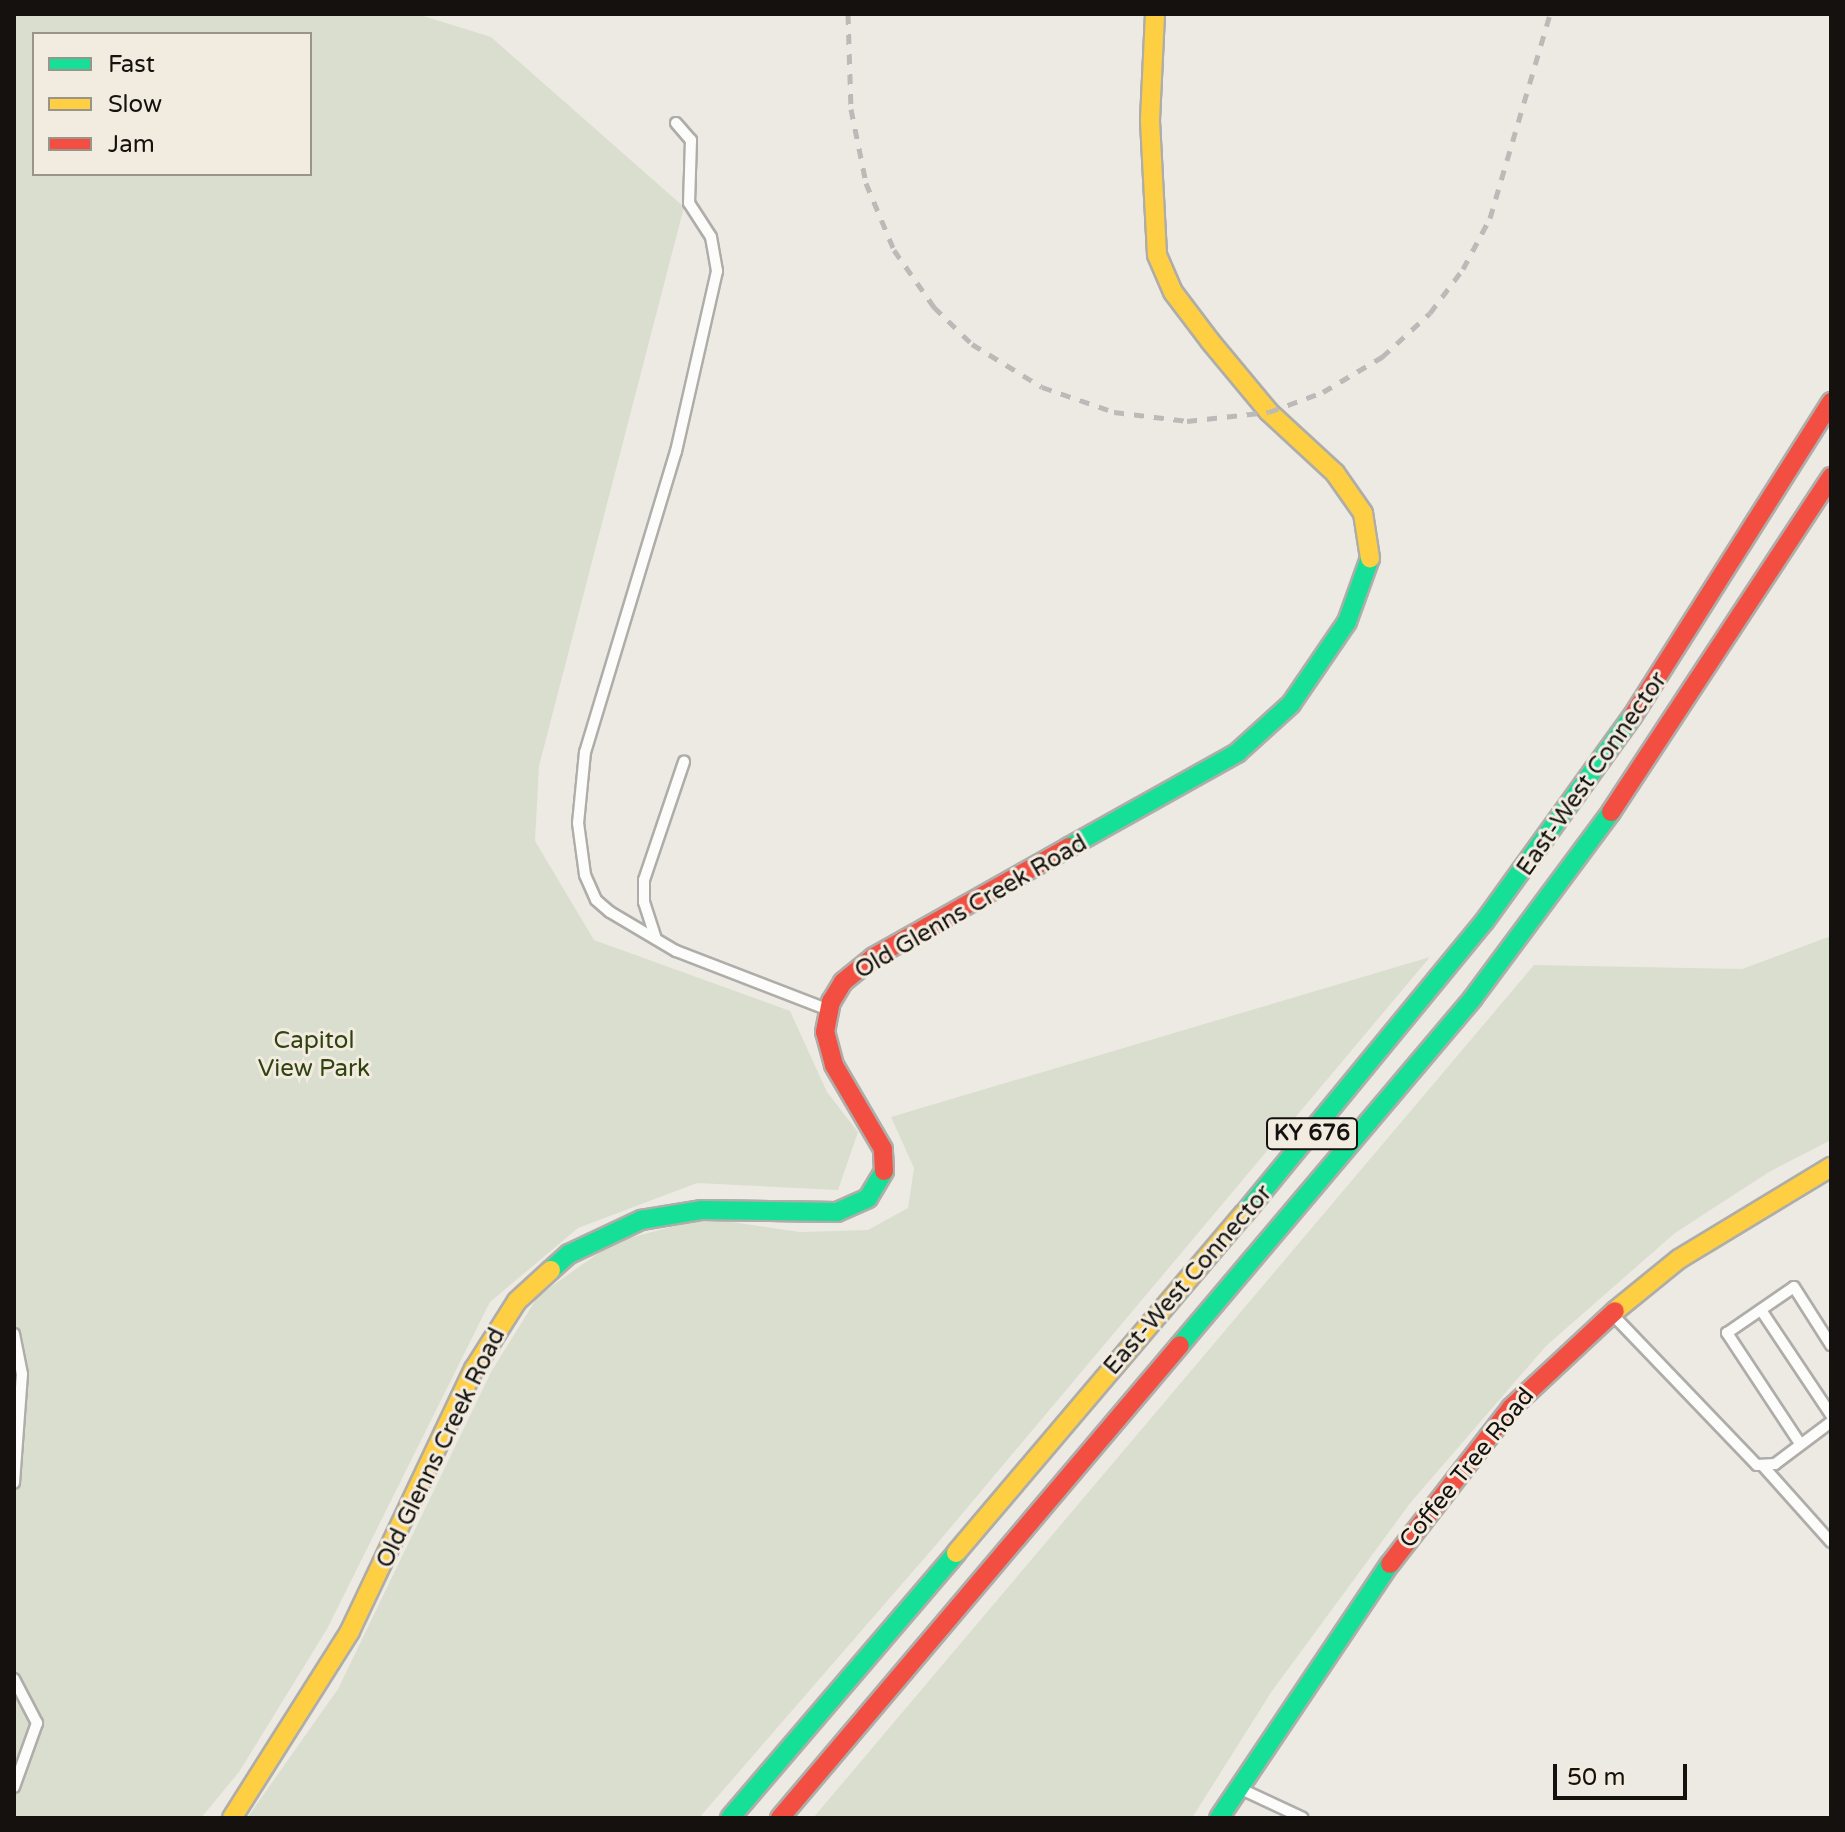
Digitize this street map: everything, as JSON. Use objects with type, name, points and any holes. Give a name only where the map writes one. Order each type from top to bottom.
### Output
[{"type":"main road","name":"Old Glenns Creek Road","points":[[232,1818],[350,1631],[489,1343],[517,1301],[544,1273],[601,1236],[641,1220],[702,1210],[837,1212],[860,1204],[876,1189],[884,1171],[883,1149],[829,1054],[828,1010],[843,982],[874,957],[1176,792],[1253,742],[1321,665],[1369,568],[1371,537],[1354,495],[1269,412],[1183,306],[1161,265],[1154,236],[1150,121],[1155,14]]},
{"type":"main road","name":"East-West Connector","points":[[730,1818],[1310,1137],[1494,909],[1668,668],[1831,402]]},
{"type":"main road","name":"East-West Connector","points":[[780,1818],[1473,998],[1637,777],[1831,477]]},
{"type":"main road","name":"Coffee Tree Road","points":[[1219,1818],[1447,1484],[1511,1408],[1611,1313],[1709,1239],[1831,1167]]},
{"type":"lane","points":[[676,123],[691,140],[689,203],[711,237],[717,271],[676,451],[585,752],[578,823],[591,891],[610,912],[701,965],[771,985],[828,1010]]},
{"type":"lane","points":[[656,939],[644,902],[644,880],[684,762]]},
{"type":"lane","points":[[1799,1442],[1727,1333],[1794,1287],[1831,1345]]},
{"type":"lane","points":[[1761,1310],[1831,1415]]},
{"type":"lane","points":[[1611,1313],[1763,1466],[1831,1542]]},
{"type":"lane","points":[[14,1334],[22,1374],[14,1483]]},
{"type":"lane","points":[[1763,1466],[1775,1464],[1799,1442],[1831,1422]]},
{"type":"lane","points":[[14,1679],[37,1723],[14,1787]]},
{"type":"lane","points":[[1239,1788],[1303,1818]]},
{"type":"green space","name":"Capitol View Park","points":[[14,14],[417,14],[491,37],[684,207],[539,766],[535,841],[594,940],[790,1011],[827,1092],[858,1132],[838,1190],[697,1183],[578,1228],[490,1302],[327,1629],[239,1772],[201,1818],[14,1818]]},
{"type":"green space","points":[[1831,936],[1831,1140],[1769,1172],[1675,1233],[1546,1346],[1411,1502],[1272,1691],[1192,1818],[813,1818],[1534,965],[1742,969]]},
{"type":"green space","points":[[1430,957],[941,1539],[699,1818],[247,1818],[338,1689],[491,1372],[538,1296],[614,1242],[705,1218],[800,1232],[868,1230],[908,1208],[914,1168],[891,1117]]},
{"type":"railway","points":[[848,14],[851,109],[866,183],[894,250],[934,307],[972,344],[1042,387],[1114,412],[1187,421],[1269,412],[1323,392],[1382,357],[1430,313],[1463,269],[1490,218],[1550,14]]},
{"type":"traffic: fast","points":[[1069,847],[1237,753],[1291,704],[1347,622],[1370,558]]},
{"type":"traffic: fast","points":[[1244,1214],[1484,922],[1632,717]]},
{"type":"traffic: fast","points":[[1180,1345],[1473,998],[1611,812]]},
{"type":"traffic: fast","points":[[551,1270],[569,1254],[641,1220],[702,1210],[837,1212],[868,1198],[884,1171]]},
{"type":"traffic: fast","points":[[730,1818],[956,1553]]},
{"type":"traffic: fast","points":[[1219,1818],[1390,1564]]},
{"type":"traffic: slow","points":[[1155,14],[1150,121],[1157,255],[1173,292],[1210,341],[1269,412],[1335,473],[1363,513],[1370,558]]},
{"type":"traffic: slow","points":[[1615,1311],[1679,1259],[1831,1167]]},
{"type":"traffic: slow","points":[[956,1553],[1244,1214]]},
{"type":"traffic: slow","points":[[232,1818],[350,1631],[474,1369],[517,1301],[551,1270]]},
{"type":"traffic: jam","points":[[1632,717],[1831,402]]},
{"type":"traffic: jam","points":[[1611,812],[1831,477]]},
{"type":"traffic: jam","points":[[884,1171],[883,1149],[834,1065],[825,1032],[831,1002],[843,982],[874,957],[1069,847]]},
{"type":"traffic: jam","points":[[1390,1564],[1511,1408],[1615,1311]]},
{"type":"traffic: jam","points":[[780,1818],[1180,1345]]}]
